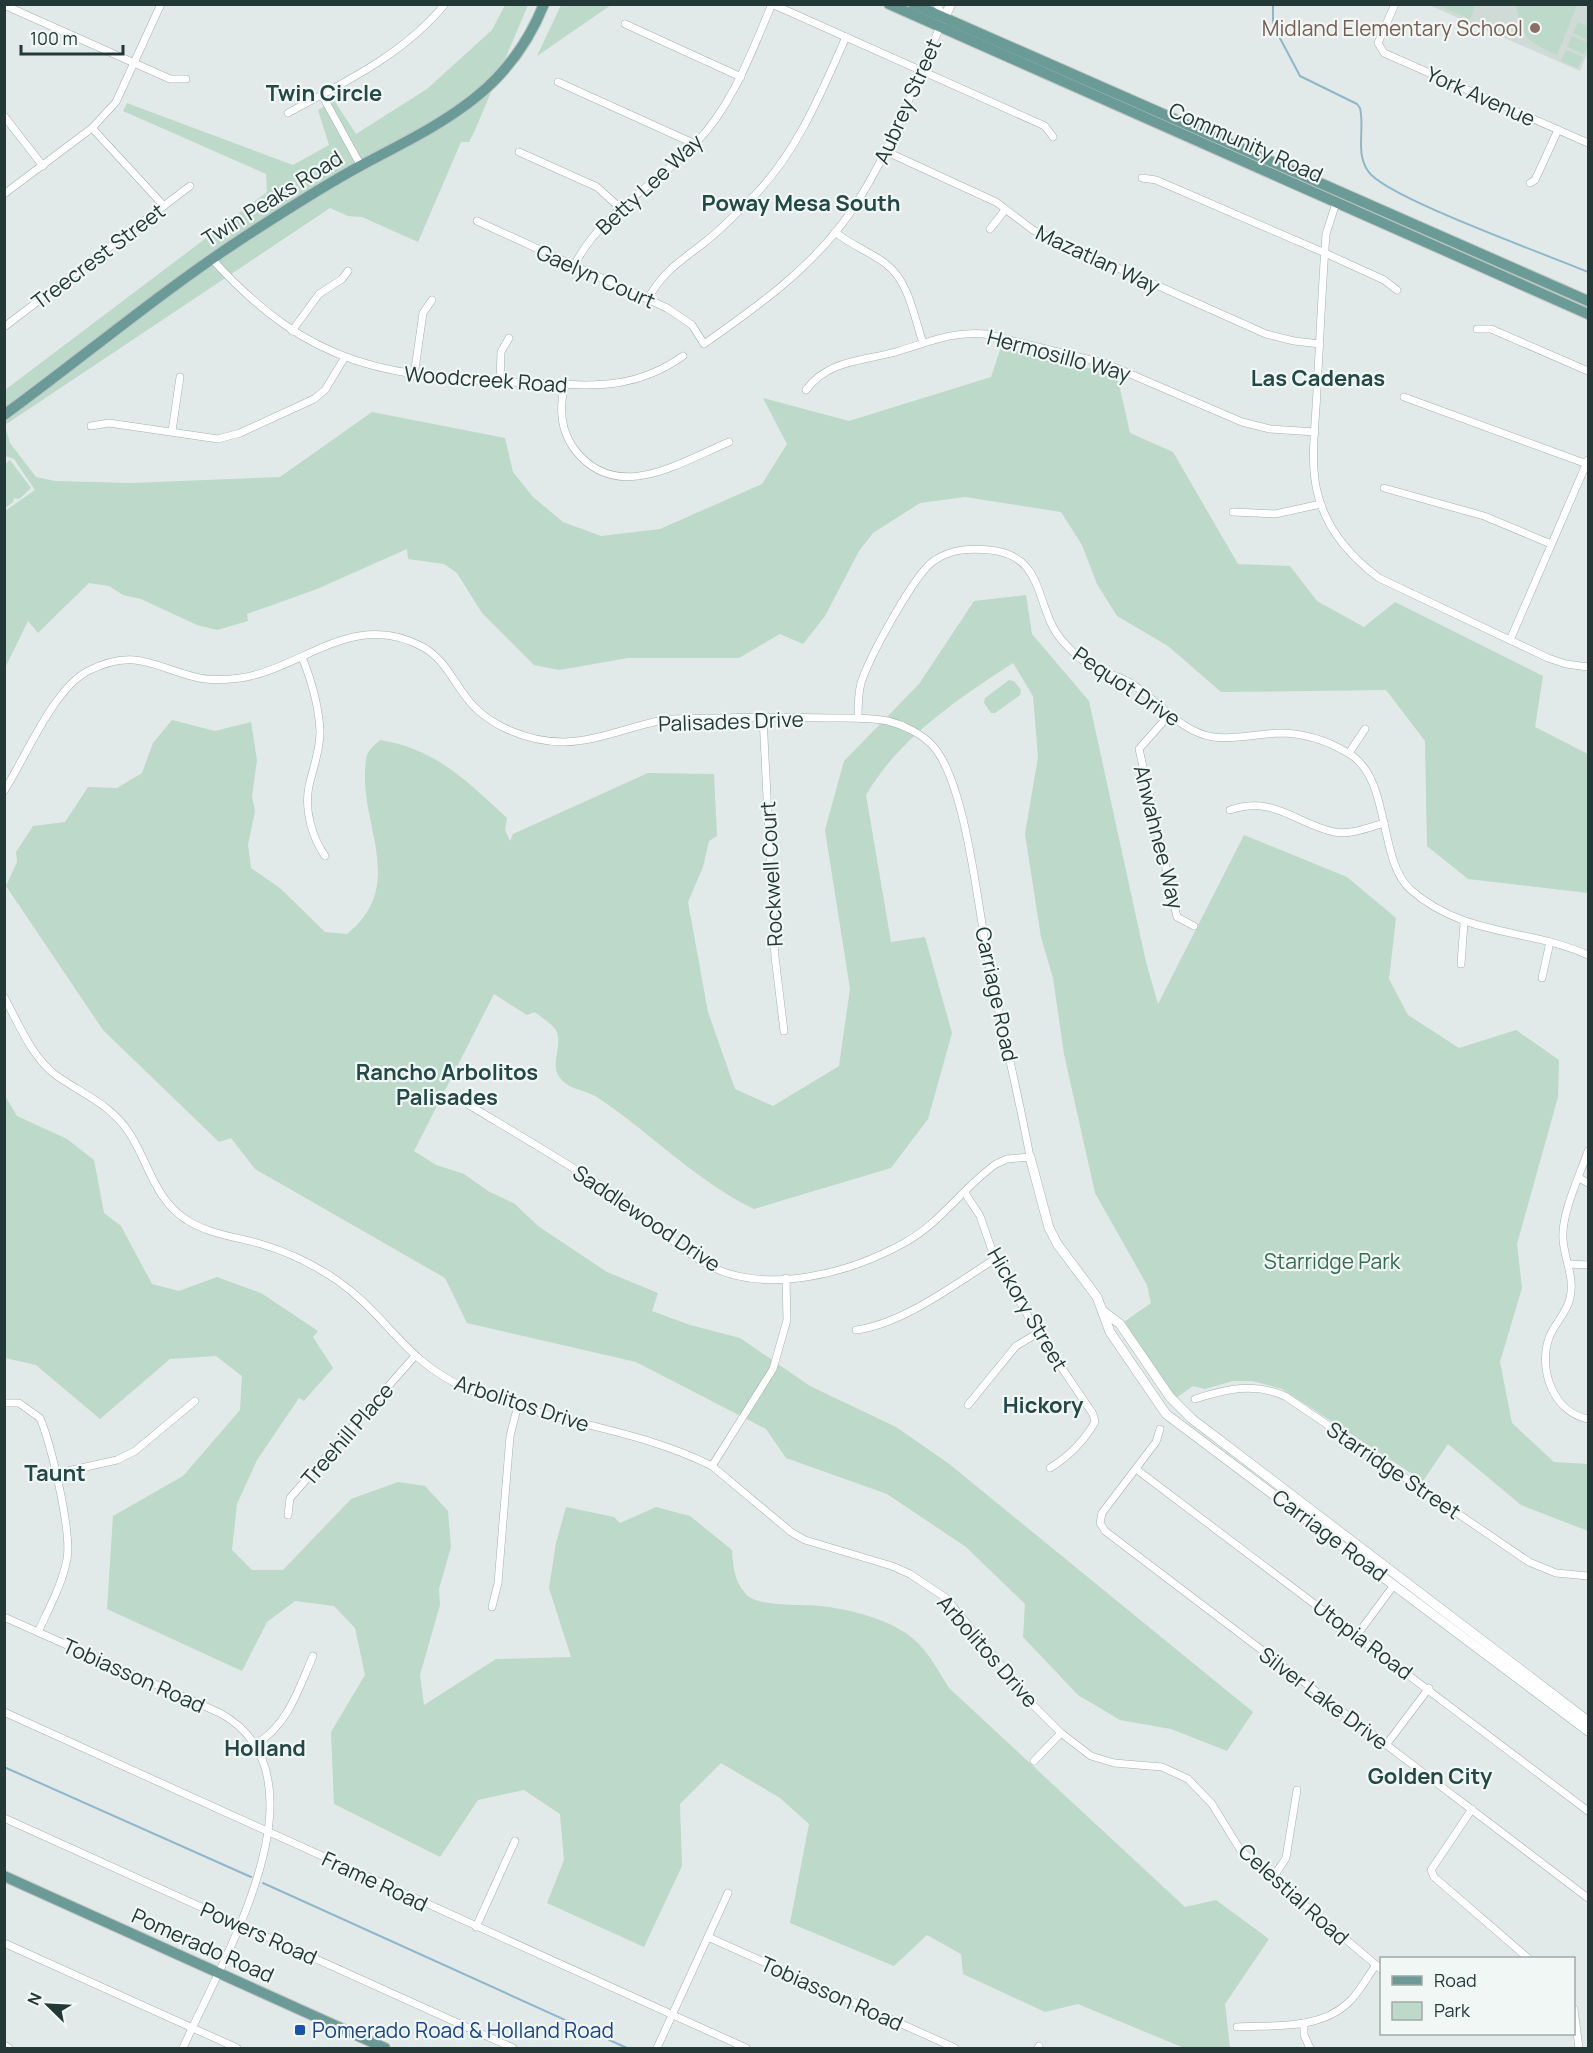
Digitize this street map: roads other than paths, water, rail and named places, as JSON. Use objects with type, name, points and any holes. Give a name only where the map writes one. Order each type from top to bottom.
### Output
[{"type":"main road","name":"Twin Peaks Road","points":[[4,415],[212,259],[325,186],[437,126],[482,93],[518,52],[544,4]]},
{"type":"main road","name":"Community Road","points":[[889,4],[942,23],[1275,164],[1588,301]]},
{"type":"main road","name":"Community Road","points":[[913,4],[942,23],[1336,203],[1588,314]]},
{"type":"main road","points":[[1275,164],[1289,176],[1334,196],[1336,203],[1343,199],[1380,215],[1392,215]]},
{"type":"main road","name":"Pomerado Road","points":[[4,1876],[385,2049]]},
{"type":"street","points":[[4,194],[92,128],[116,102],[161,4]]},
{"type":"street","points":[[288,113],[404,46],[445,4]]},
{"type":"street","points":[[772,4],[1045,126],[1053,137]]},
{"type":"street","name":"Betty Lee Way","points":[[574,266],[594,234],[619,207],[665,172],[695,144],[721,111],[741,77],[772,4]]},
{"type":"street","points":[[937,4],[942,23]]},
{"type":"street","name":"Aubrey Street","points":[[704,344],[777,291],[835,232],[873,175],[951,4]]},
{"type":"street","name":"York Avenue","points":[[1395,4],[1378,43],[1384,53],[1588,143]]},
{"type":"street","points":[[4,5],[170,79],[186,79]]},
{"type":"street","points":[[625,24],[741,77]]},
{"type":"street","points":[[648,299],[656,284],[675,263],[705,242],[758,192],[795,144],[846,37]]},
{"type":"street","points":[[558,82],[695,144]]},
{"type":"street","points":[[322,95],[361,166]]},
{"type":"street","points":[[4,116],[43,166]]},
{"type":"street","points":[[92,128],[164,206]]},
{"type":"street","points":[[1530,183],[1535,180],[1558,130]]},
{"type":"street","name":"Mazatlan Way","points":[[885,151],[978,192],[1033,230],[1266,334],[1294,342],[1320,344]]},
{"type":"street","points":[[519,152],[597,187],[619,207]]},
{"type":"street","points":[[1142,178],[1156,180],[1325,253],[1384,280],[1397,290]]},
{"type":"street","name":"Treecrest Street","points":[[4,327],[190,186]]},
{"type":"street","points":[[1336,203],[1326,234],[1315,432],[1317,484],[1321,504],[1339,541],[1361,565],[1378,578],[1491,632],[1566,664],[1588,667]]},
{"type":"street","points":[[990,229],[1005,210]]},
{"type":"street","name":"Gaelyn Court","points":[[477,222],[667,308],[692,326],[704,344]]},
{"type":"street","points":[[835,232],[853,247],[886,264],[900,279],[923,343]]},
{"type":"street","name":"Woodcreek Road","points":[[212,259],[264,311],[292,331],[345,357],[376,368],[414,376],[590,387],[645,377],[684,356]]},
{"type":"street","points":[[292,331],[319,294],[342,279],[348,271]]},
{"type":"street","points":[[414,376],[423,313],[432,300]]},
{"type":"street","points":[[1477,329],[1491,329],[1588,371]]},
{"type":"street","name":"Hermosillo Way","points":[[806,390],[814,379],[838,365],[966,332],[985,334],[1107,364],[1242,422],[1270,429],[1315,432]]},
{"type":"street","points":[[500,382],[501,352],[509,338]]},
{"type":"street","points":[[91,426],[109,423],[218,439],[240,433],[314,399],[325,390],[345,357]]},
{"type":"street","points":[[172,431],[180,377]]},
{"type":"street","points":[[565,384],[561,418],[568,441],[584,461],[606,474],[626,478],[647,476],[729,442]]},
{"type":"street","points":[[1404,397],[1588,462],[1510,640]]},
{"type":"street","points":[[1384,488],[1484,516],[1551,544]]},
{"type":"street","points":[[1233,512],[1275,514],[1321,504]]},
{"type":"street","name":"Pequot Drive","points":[[858,718],[859,694],[866,671],[920,573],[937,558],[959,549],[992,550],[1012,557],[1036,579],[1052,626],[1063,642],[1082,660],[1129,682],[1191,729],[1209,736],[1234,739],[1280,733],[1324,741],[1349,753],[1369,775],[1398,870],[1409,889],[1443,914],[1464,923],[1550,942],[1588,955]]},
{"type":"street","name":"Palisades Drive","points":[[4,791],[59,697],[85,672],[106,663],[142,660],[162,664],[194,677],[212,680],[244,677],[302,657],[340,640],[366,633],[400,638],[425,648],[441,660],[454,676],[464,696],[493,723],[512,731],[546,740],[594,740],[661,720],[763,717],[858,718]]},
{"type":"street","points":[[302,657],[316,691],[320,734],[308,788],[308,804],[314,840],[325,856]]},
{"type":"street","name":"Ahwahnee Way","points":[[1170,714],[1138,749],[1177,916],[1194,926]]},
{"type":"street","name":"Rockwell Court","points":[[763,717],[775,957],[784,1031]]},
{"type":"street","name":"Carriage Road","points":[[858,718],[892,722],[923,738],[935,748],[957,790],[989,964],[1011,1055],[1030,1157],[1049,1228],[1104,1312],[1119,1324],[1170,1397],[1203,1434]]},
{"type":"street","points":[[1349,753],[1365,729]]},
{"type":"street","points":[[1230,810],[1245,805],[1274,809],[1289,812],[1332,831],[1350,833],[1384,823]]},
{"type":"street","points":[[1461,964],[1464,923]]},
{"type":"street","points":[[1542,978],[1550,942]]},
{"type":"street","name":"Arbolitos Drive","points":[[4,997],[40,1059],[56,1075],[106,1105],[118,1117],[131,1136],[151,1179],[162,1196],[180,1214],[207,1229],[263,1244],[302,1259],[339,1281],[370,1309],[414,1357],[449,1380],[518,1405],[670,1448],[712,1466],[791,1532],[826,1548],[892,1566],[910,1574],[946,1598],[1034,1706],[1060,1732]]},
{"type":"street","name":"Saddlewood Drive","points":[[459,1099],[591,1178],[707,1265],[736,1275],[786,1278],[828,1273],[886,1253],[936,1221],[996,1164],[1007,1159],[1030,1157]]},
{"type":"street","points":[[1588,1151],[1566,1219],[1563,1237],[1571,1272],[1571,1297],[1549,1338],[1544,1360],[1545,1371],[1554,1394],[1563,1405],[1588,1419]]},
{"type":"street","points":[[1579,1178],[1588,1183]]},
{"type":"street","name":"Hickory Street","points":[[965,1193],[980,1216],[995,1259],[1038,1333],[1093,1414],[1095,1422],[1065,1459],[1050,1468]]},
{"type":"street","points":[[856,1330],[872,1328],[926,1302],[995,1259]]},
{"type":"street","points":[[1568,1264],[1588,1265]]},
{"type":"street","points":[[712,1466],[773,1369],[786,1320],[786,1278]]},
{"type":"street","name":"Carriage Road","points":[[1104,1312],[1107,1327],[1166,1414],[1203,1434],[1489,1650],[1588,1721]]},
{"type":"street","points":[[968,1405],[1016,1346],[1038,1333]]},
{"type":"street","name":"Treehill Place","points":[[288,1515],[290,1498],[414,1357]]},
{"type":"street","points":[[1132,1365],[1142,1357]]},
{"type":"street","name":"Starridge Street","points":[[1195,1398],[1228,1388],[1253,1387],[1286,1396],[1529,1562],[1556,1573],[1588,1576]]},
{"type":"street","points":[[54,1474],[126,1455],[195,1401]]},
{"type":"street","points":[[4,1403],[19,1404],[40,1418],[66,1532],[67,1557],[60,1584],[38,1632]]},
{"type":"street","points":[[492,1607],[498,1583],[510,1436],[518,1405]]},
{"type":"street","points":[[1136,1469],[1156,1442],[1160,1429]]},
{"type":"street","name":"Silver Lake Drive","points":[[1136,1469],[1102,1512],[1100,1523],[1105,1531],[1472,1809],[1587,1893]]},
{"type":"street","name":"Utopia Road","points":[[1136,1469],[1588,1810]]},
{"type":"street","points":[[1357,1635],[1397,1581]]},
{"type":"street","name":"Tobiasson Road","points":[[4,1617],[220,1713],[235,1721],[256,1744]]},
{"type":"street","name":"Carriage Road","points":[[1489,1650],[1588,1731]]},
{"type":"street","points":[[183,2049],[239,1925],[266,1850],[270,1797],[266,1770],[256,1744],[284,1718],[313,1656]]},
{"type":"street","points":[[1386,1744],[1429,1688]]},
{"type":"street","name":"Frame Road","points":[[4,1712],[746,2049]]},
{"type":"street","points":[[1034,1761],[1060,1732]]},
{"type":"street","name":"Celestial Road","points":[[1060,1732],[1091,1756],[1114,1763],[1162,1767],[1188,1779],[1212,1804],[1241,1851],[1379,1968]]},
{"type":"street","points":[[1272,1879],[1287,1854],[1297,1790]]},
{"type":"street","points":[[1472,1809],[1433,1863],[1431,1870],[1434,1876],[1526,1957]]},
{"type":"street","name":"Powers Road","points":[[4,1818],[513,2049]]},
{"type":"street","points":[[476,1927],[515,1840]]},
{"type":"street","points":[[657,2049],[728,1893]]},
{"type":"street","name":"Tobiasson Road","points":[[708,1937],[955,2049]]},
{"type":"street","points":[[4,1943],[237,2049]]},
{"type":"street","points":[[1237,2027],[1304,2023],[1331,2014],[1348,2002],[1379,1968]]},
{"type":"street","points":[[1575,2012],[1579,2049]]},
{"type":"street","points":[[1304,2023],[1304,2035],[1310,2049]]},
{"type":"street","points":[[4,2045],[9,2049]]},
{"type":"waterway","points":[[1273,4],[1273,25],[1300,76],[1357,104],[1360,108],[1361,149],[1368,171],[1404,196],[1588,272]]},
{"type":"waterway","points":[[4,1767],[251,1877]]},
{"type":"waterway","points":[[263,1883],[627,2048]]},
{"type":"place","name":"Midland Elementary School","points":[[1535,28]]},
{"type":"place","name":"Pomerado Road & Holland Road","points":[[300,2030]]},
{"type":"district","name":"Twin Circle","points":[[324,93]]},
{"type":"district","name":"Poway Mesa South","points":[[801,203]]},
{"type":"district","name":"Las Cadenas","points":[[1318,378]]},
{"type":"district","name":"Rancho Arbolitos Palisades","points":[[447,1084]]},
{"type":"district","name":"Hickory","points":[[1043,1405]]},
{"type":"district","name":"Taunt","points":[[55,1473]]},
{"type":"district","name":"Holland","points":[[265,1748]]},
{"type":"district","name":"Golden City","points":[[1430,1776]]},
{"type":"park label","name":"Starridge Park","points":[[1332,1261]]}]
